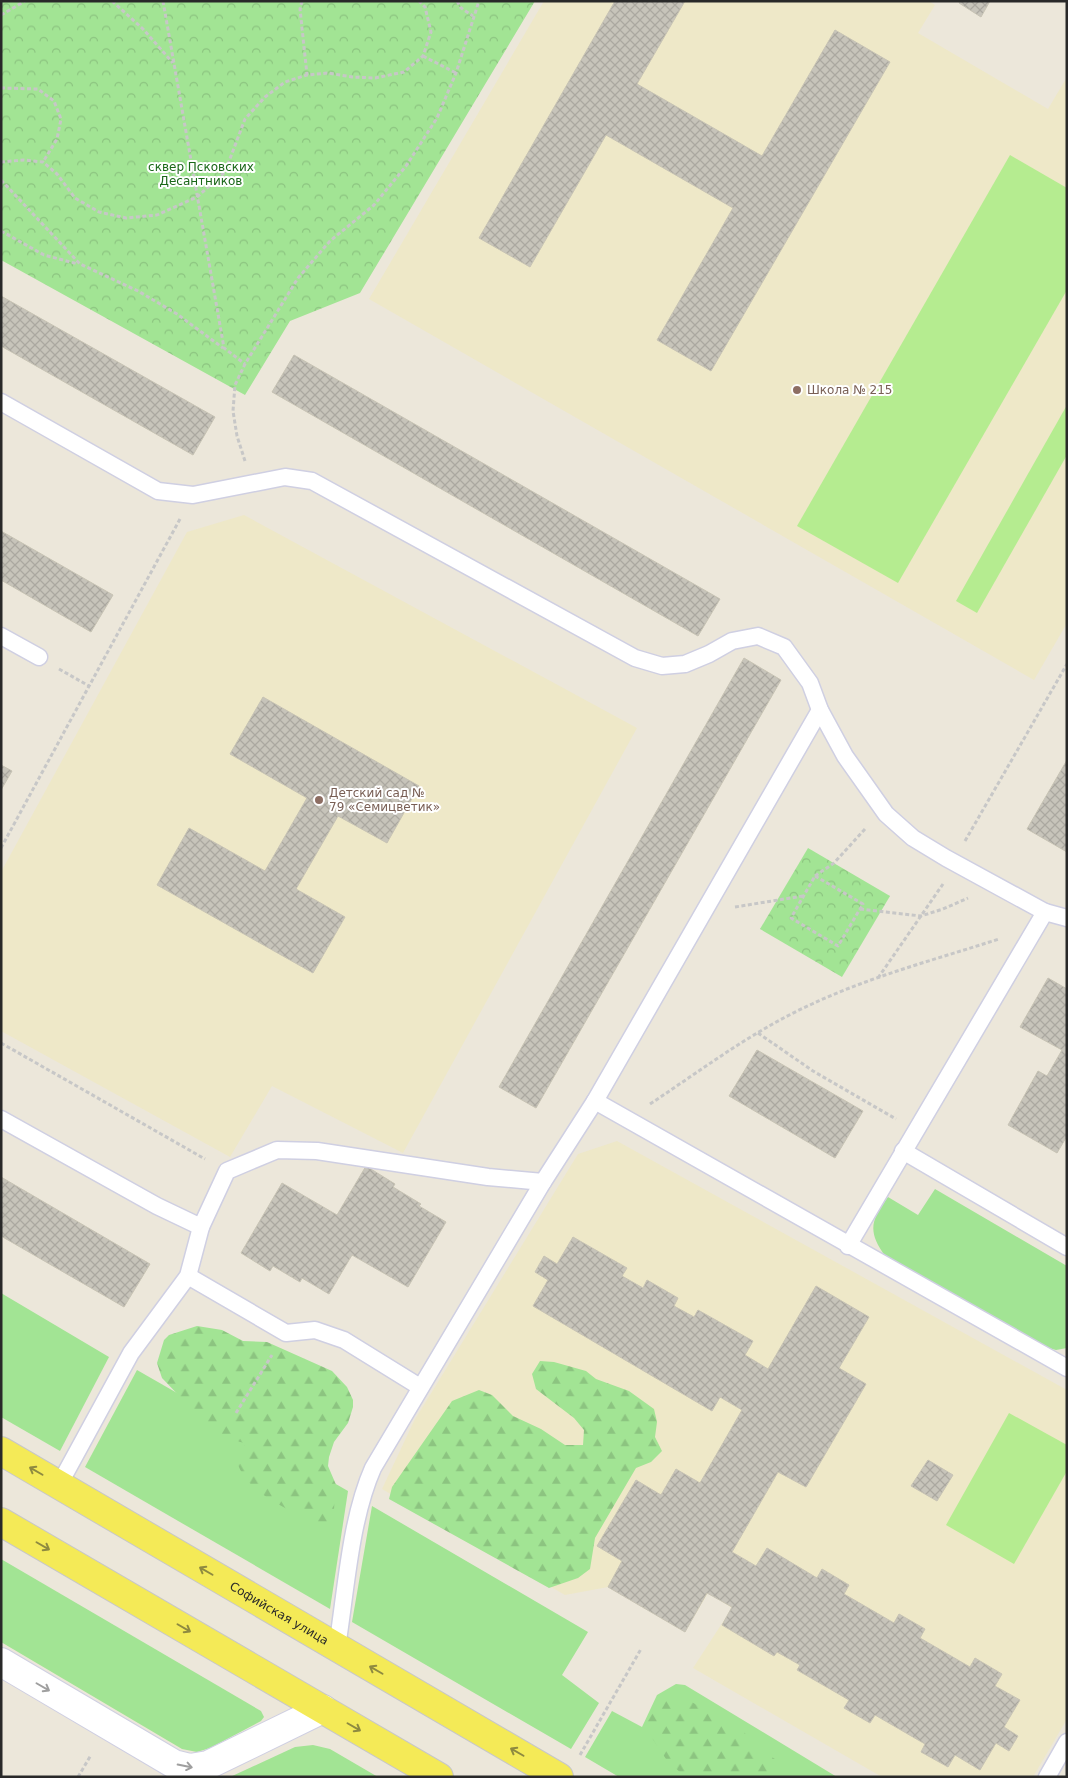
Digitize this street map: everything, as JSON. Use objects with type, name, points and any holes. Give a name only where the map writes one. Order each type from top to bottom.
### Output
[{"type":"main road","name":"Софийская улица","points":[[1,1451],[337,1647],[568,1768]]},
{"type":"main road","points":[[1,1522],[439,1777]]},
{"type":"street","points":[[1,1662],[174,1764],[190,1768],[208,1765],[323,1709]]},
{"type":"lane","points":[[1,402],[158,491],[193,495],[285,477],[312,481],[635,658],[662,666],[684,664],[709,654],[732,641],[758,636],[784,648],[810,683],[820,710],[845,756],[886,814],[913,838],[957,864],[1045,912],[1067,918]]},
{"type":"lane","points":[[1,636],[39,657]]},
{"type":"lane","points":[[337,1647],[364,1488],[373,1468],[543,1182],[594,1101],[820,710]]},
{"type":"lane","points":[[848,1246],[1045,912]]},
{"type":"lane","points":[[594,1101],[1067,1368]]},
{"type":"lane","points":[[1,1119],[157,1206],[201,1228]]},
{"type":"lane","points":[[59,1485],[131,1353],[188,1276],[201,1228],[227,1171],[277,1150],[317,1151],[488,1178],[543,1182]]},
{"type":"lane","points":[[903,1151],[1067,1247]]},
{"type":"lane","points":[[188,1276],[286,1333],[315,1330],[344,1340],[420,1387]]},
{"type":"lane","points":[[1046,1777],[1067,1742]]},
{"type":"path","points":[[1,15],[25,1]]},
{"type":"path","points":[[112,1],[143,29],[174,65]]},
{"type":"path","points":[[163,1],[224,348]]},
{"type":"path","points":[[302,1],[300,8],[307,75]]},
{"type":"path","points":[[1,162],[24,160],[44,162],[75,198],[99,212],[126,218],[157,215],[197,197],[225,172],[245,119],[265,98],[285,82],[307,75],[328,73],[375,78],[404,72],[423,56],[431,32],[425,7],[419,1]]},
{"type":"path","points":[[457,1],[461,8],[473,16]]},
{"type":"path","points":[[252,483],[237,436],[233,411],[235,385],[245,364],[298,278],[330,241],[374,205],[406,166],[436,118],[456,73],[479,1]]},
{"type":"path","points":[[423,56],[456,73]]},
{"type":"path","points":[[1,88],[38,89],[54,101],[61,119],[57,139],[44,162]]},
{"type":"path","points":[[1,180],[80,264]]},
{"type":"path","points":[[1,231],[44,255],[80,264],[146,296],[177,314],[245,364]]},
{"type":"path","points":[[1,848],[193,495]]},
{"type":"path","points":[[39,657],[89,686]]},
{"type":"path","points":[[878,979],[957,864],[961,847],[1067,664]]},
{"type":"path","points":[[815,876],[863,904],[838,946],[791,918],[815,876],[834,863],[852,845],[880,806]]},
{"type":"path","points":[[860,909],[921,916],[943,909],[996,885]]},
{"type":"path","points":[[703,912],[804,896]]},
{"type":"path","points":[[627,1120],[758,1033],[811,1004],[878,979],[1010,935],[1034,930]]},
{"type":"path","points":[[758,1033],[813,1071],[916,1130]]},
{"type":"path","points":[[1,1043],[214,1163]]},
{"type":"path","points":[[236,1413],[286,1333]]},
{"type":"path","points":[[568,1768],[641,1649]]},
{"type":"path","points":[[78,1777],[91,1755]]},
{"type":"shaded area","name":"Школа № 215","points":[[544,1],[929,1],[935,5],[918,33],[1048,109],[1067,77],[1067,623],[1034,680],[369,299]]},
{"type":"shaded area","name":"Детский сад № 79 «Семицветик»","points":[[244,515],[637,728],[403,1153],[272,1086],[230,1157],[1,1031],[1,872],[187,532]]},
{"type":"shaded area","points":[[617,1141],[1067,1390],[1067,1719],[1033,1777],[882,1777],[693,1668],[732,1608],[708,1593],[685,1632],[608,1587],[565,1595],[382,1489],[414,1421],[578,1154]]},
{"type":"green space","name":"сквер Псковских Десантников","points":[[1,1],[535,1],[360,293],[290,321],[245,395],[1,260]]},
{"type":"green space","points":[[1010,155],[1067,188],[1067,290],[898,583],[797,526]]},
{"type":"green space","points":[[1067,405],[1067,455],[977,613],[956,601]]},
{"type":"green space","points":[[808,848],[890,896],[842,977],[760,929]]},
{"type":"green space","points":[[935,1189],[1067,1266],[1067,1348],[1056,1350],[1042,1346],[885,1256],[876,1240],[873,1226],[882,1205],[888,1197],[918,1215]]},
{"type":"green space","points":[[1,1293],[109,1357],[60,1451],[1,1417]]},
{"type":"green space","points":[[197,1326],[222,1330],[243,1341],[267,1342],[332,1371],[347,1387],[353,1400],[353,1407],[348,1423],[334,1442],[329,1457],[328,1466],[337,1487],[330,1524],[322,1526],[285,1508],[261,1493],[243,1474],[237,1462],[246,1451],[244,1443],[226,1438],[211,1429],[162,1378],[157,1363],[164,1340],[169,1335]]},
{"type":"green space","points":[[540,1361],[554,1362],[586,1371],[596,1379],[629,1391],[654,1409],[657,1422],[655,1437],[662,1451],[651,1462],[636,1468],[595,1538],[590,1569],[578,1578],[549,1588],[389,1499],[392,1487],[452,1401],[479,1390],[492,1395],[513,1416],[541,1429],[565,1445],[583,1445],[584,1430],[574,1418],[536,1389],[532,1374]]},
{"type":"green space","points":[[137,1370],[348,1491],[330,1609],[85,1467]]},
{"type":"green space","points":[[1009,1413],[1067,1445],[1067,1471],[1014,1564],[946,1525]]},
{"type":"green space","points":[[372,1506],[588,1632],[562,1675],[599,1703],[571,1749],[352,1622]]},
{"type":"green space","points":[[1,1559],[261,1711],[264,1717],[261,1721],[210,1748],[197,1752],[182,1749],[1,1642]]},
{"type":"green space","points":[[676,1684],[685,1685],[837,1777],[619,1777],[585,1757],[612,1711],[642,1727],[657,1695]]},
{"type":"green space","points":[[683,1697],[744,1732],[755,1746],[775,1759],[780,1773],[778,1777],[685,1777],[666,1759],[644,1726],[660,1700]]},
{"type":"green space","points":[[313,1745],[330,1749],[378,1777],[230,1777],[295,1747]]},
{"type":"building","points":[[615,1],[685,1],[637,84],[762,156],[835,30],[890,62],[711,371],[657,340],[733,208],[606,135],[530,267],[479,238]]},
{"type":"building","points":[[960,1],[990,1],[981,17],[959,3]]},
{"type":"building","points":[[1,296],[215,417],[193,455],[1,346]]},
{"type":"building","points":[[294,355],[720,599],[698,636],[272,392]]},
{"type":"building","points":[[1,531],[113,595],[91,632],[1,580]]},
{"type":"building","points":[[744,658],[781,680],[536,1108],[499,1087]]},
{"type":"building","points":[[263,697],[419,786],[387,843],[338,816],[296,889],[345,917],[313,973],[157,885],[189,828],[265,871],[307,798],[230,754]]},
{"type":"building","points":[[1067,760],[1067,852],[1027,829]]},
{"type":"building","points":[[1,765],[12,771],[1,790]]},
{"type":"building","points":[[1048,978],[1067,989],[1067,1136],[1057,1153],[1008,1125],[1038,1071],[1047,1076],[1062,1050],[1020,1027]]},
{"type":"building","points":[[757,1050],[863,1111],[835,1158],[729,1096]]},
{"type":"building","points":[[366,1166],[395,1184],[393,1187],[421,1204],[419,1206],[446,1222],[408,1287],[352,1255],[329,1294],[302,1278],[300,1282],[273,1266],[270,1271],[241,1253],[282,1183],[337,1215]]},
{"type":"building","points":[[1,1177],[150,1264],[124,1307],[1,1236]]},
{"type":"building","points":[[573,1237],[627,1268],[622,1276],[643,1288],[647,1280],[678,1298],[674,1306],[694,1317],[698,1310],[753,1341],[745,1355],[768,1369],[816,1286],[869,1317],[839,1368],[866,1384],[806,1487],[778,1472],[732,1552],[756,1566],[767,1548],[817,1578],[822,1569],[849,1585],[844,1594],[894,1623],[899,1614],[925,1629],[920,1638],[970,1667],[975,1658],[1002,1674],[995,1686],[1020,1700],[1004,1727],[1018,1736],[1009,1751],[996,1743],[980,1770],[955,1755],[948,1767],[921,1752],[925,1744],[875,1715],[870,1723],[844,1708],[849,1700],[797,1670],[800,1665],[777,1652],[774,1656],[722,1625],[732,1607],[707,1593],[685,1632],[608,1587],[622,1561],[597,1546],[636,1480],[661,1495],[676,1469],[700,1483],[742,1410],[720,1397],[712,1411],[533,1306],[548,1280],[535,1272],[544,1256],[557,1264]]},
{"type":"building","points":[[928,1460],[953,1475],[937,1501],[911,1486]]},
{"type":"place","name":"Школа № 215","points":[[797,390]]},
{"type":"place","name":"Детский сад № 79 «Семицветик»","points":[[319,800]]}]
